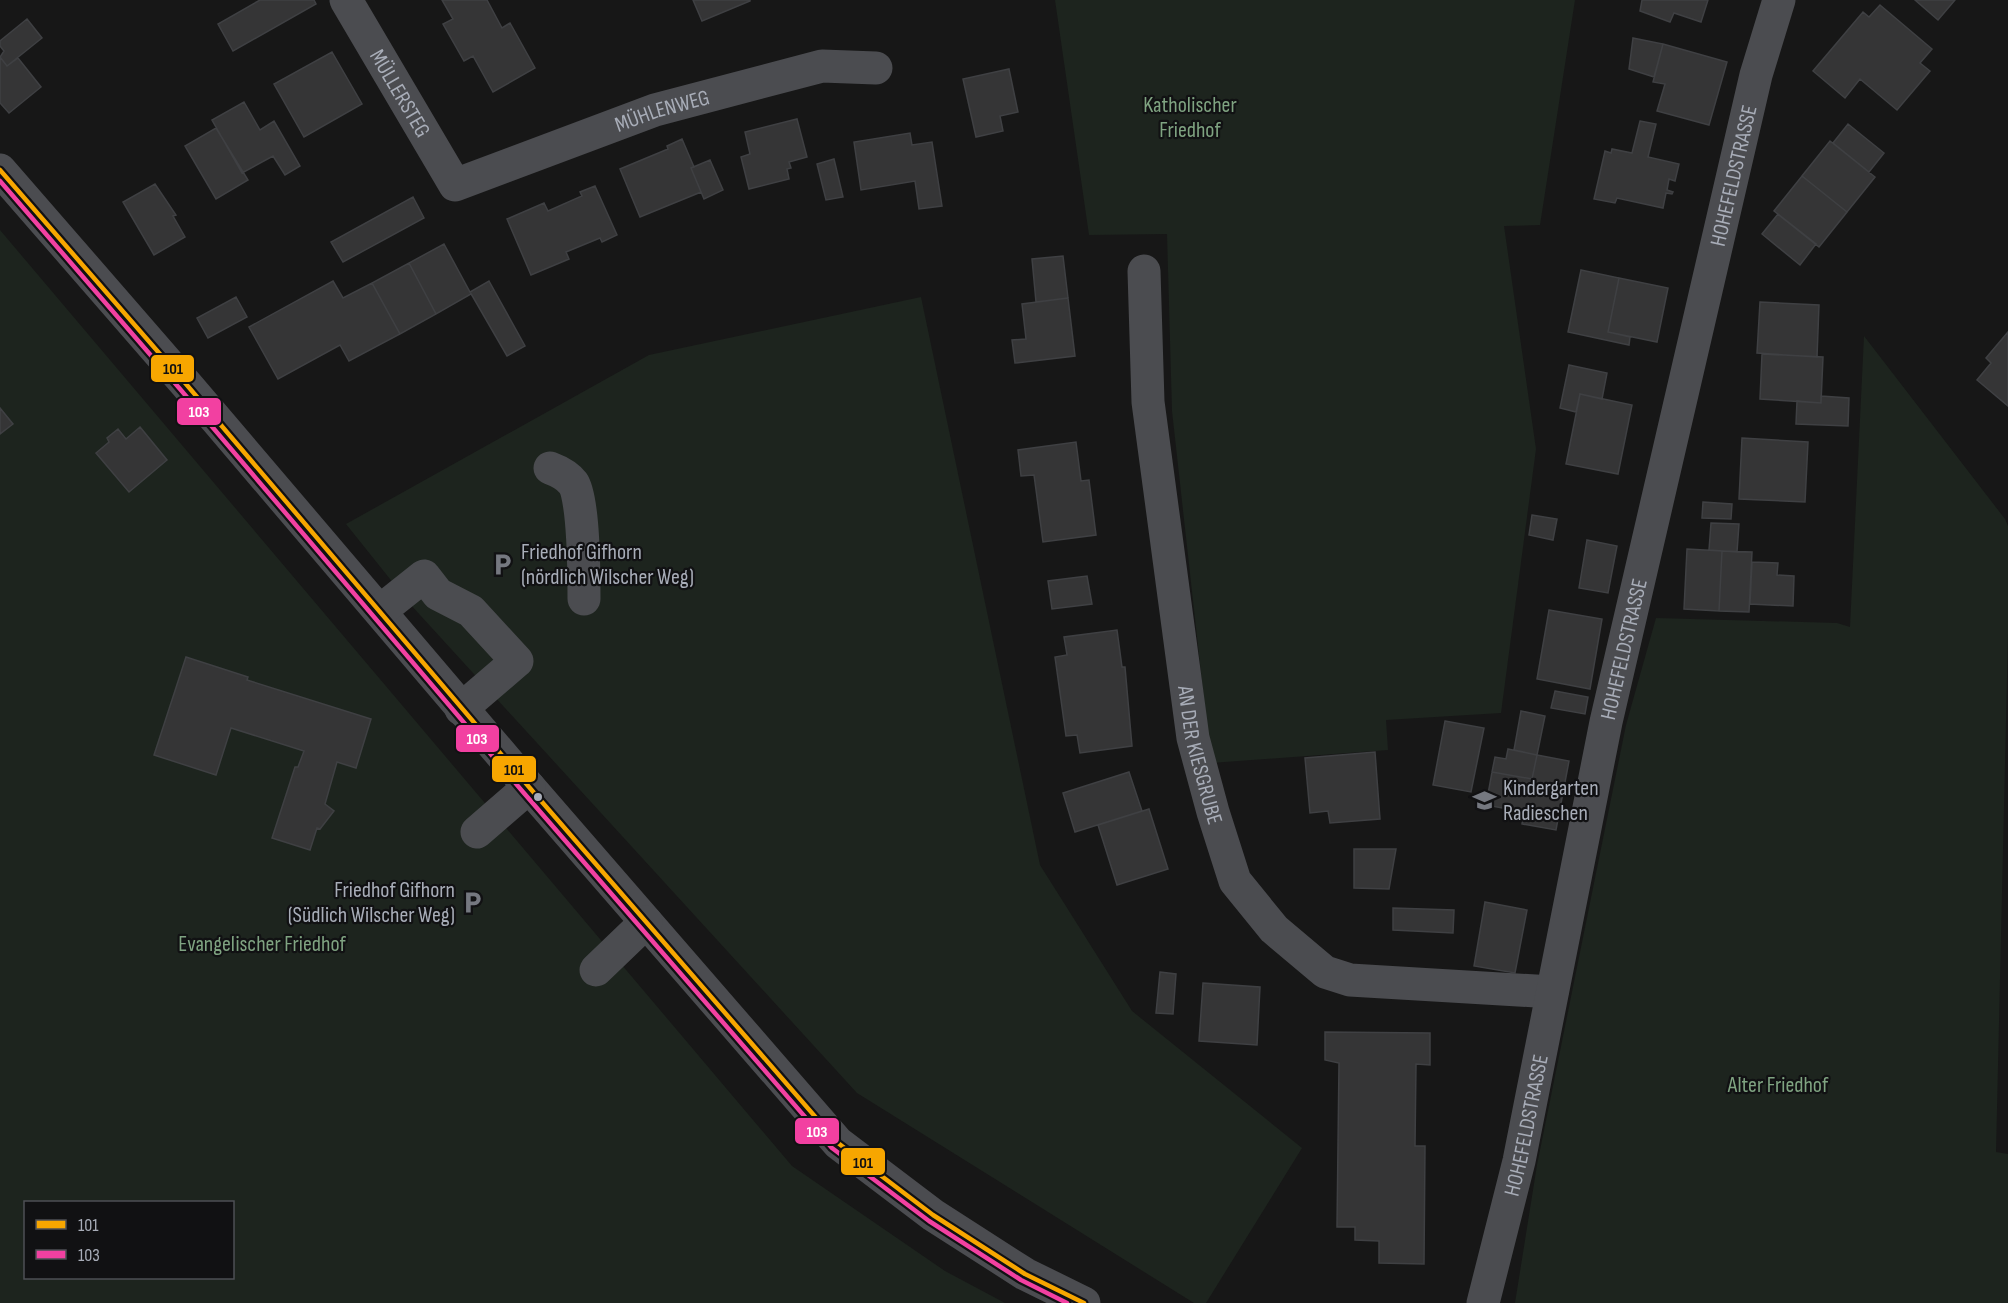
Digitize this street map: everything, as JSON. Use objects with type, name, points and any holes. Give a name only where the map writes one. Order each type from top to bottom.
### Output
[{"type":"street","name":"MÜLLERSTEG","points":[[346,0],[455,185]]},
{"type":"street","name":"HOHEFELDSTRASSE","points":[[1483,1303],[1519,1161],[1608,713],[1756,75],[1779,0]]},
{"type":"street","name":"MÜHLENWEG","points":[[455,185],[655,111],[822,66],[876,68]]},
{"type":"street","points":[[0,170],[380,611],[528,787],[838,1143],[933,1215],[1025,1274],[1084,1303]]},
{"type":"street","name":"AN DER KIESGRUBE","points":[[1144,271],[1148,402],[1193,738],[1235,881],[1274,930],[1325,972],[1350,980],[1552,992]]},
{"type":"street","points":[[549,468],[562,473],[574,484],[582,553],[584,599]]},
{"type":"street","points":[[380,611],[424,576],[438,594],[471,610],[517,661],[461,709]]},
{"type":"street","points":[[477,832],[528,787]]},
{"type":"street","points":[[596,970],[646,922]]},
{"type":"green space","name":"Katholischer Friedhof","points":[[1055,0],[1575,0],[1540,225],[1504,226],[1536,449],[1501,713],[1386,720],[1388,750],[1211,763],[1172,411],[1167,234],[1089,235]]},
{"type":"green space","name":"Evangelischer Friedhof","points":[[0,230],[792,1166],[945,1271],[1005,1303],[0,1303]]},
{"type":"green space","points":[[921,297],[1040,865],[1132,1011],[1302,1148],[1206,1303],[1194,1303],[857,1093],[410,604],[346,524],[649,355]]},
{"type":"green space","name":"Alter Friedhof","points":[[1864,336],[2005,519],[2008,526],[2008,634],[1996,1152],[2008,1154],[2008,1303],[1515,1303],[1537,1165],[1626,725],[1656,618],[1837,623],[1850,627]]},
{"type":"building","points":[[260,0],[314,0],[316,4],[233,51],[218,24]]},
{"type":"building","points":[[442,0],[487,0],[502,28],[510,23],[535,68],[493,92],[473,56],[464,61],[443,24],[453,19]]},
{"type":"building","points":[[693,0],[750,0],[750,1],[702,21]]},
{"type":"building","points":[[1642,0],[1708,0],[1701,22],[1674,13],[1670,22],[1640,11]]},
{"type":"building","points":[[1915,0],[1955,0],[1938,20]]},
{"type":"building","points":[[1880,5],[1932,49],[1920,63],[1930,71],[1897,110],[1860,79],[1845,98],[1813,71],[1863,12],[1869,17]]},
{"type":"building","points":[[27,19],[42,38],[7,66],[0,57],[4,51],[0,46],[0,41]]},
{"type":"building","points":[[1633,38],[1663,44],[1654,77],[1629,69]]},
{"type":"building","points":[[1663,44],[1727,62],[1709,125],[1657,111],[1665,84],[1653,82]]},
{"type":"building","points":[[332,52],[362,104],[304,137],[274,84]]},
{"type":"building","points":[[0,57],[7,66],[18,58],[41,87],[9,113],[0,103]]},
{"type":"building","points":[[1009,69],[1018,112],[1000,116],[1003,131],[976,137],[963,79]]},
{"type":"building","points":[[244,102],[260,130],[274,121],[300,166],[285,175],[273,156],[242,173],[212,120]]},
{"type":"building","points":[[797,119],[807,157],[789,162],[791,168],[787,169],[789,179],[749,189],[741,157],[750,154],[745,132]]},
{"type":"building","points":[[1640,121],[1656,124],[1648,157],[1679,164],[1675,181],[1669,179],[1667,190],[1673,192],[1672,194],[1666,193],[1663,208],[1617,198],[1615,203],[1594,199],[1605,151],[1611,153],[1612,149],[1632,153]]},
{"type":"building","points":[[1848,124],[1884,153],[1869,172],[1833,143]]},
{"type":"building","points":[[216,128],[248,180],[216,199],[185,146]]},
{"type":"building","points":[[910,133],[912,145],[932,142],[942,206],[919,209],[915,181],[861,190],[854,142]]},
{"type":"building","points":[[682,139],[694,167],[691,168],[701,192],[640,217],[620,169],[668,149],[667,146]]},
{"type":"building","points":[[1830,141],[1875,177],[1847,212],[1802,176]]},
{"type":"building","points":[[834,159],[843,197],[826,200],[817,164]]},
{"type":"building","points":[[710,160],[723,190],[704,199],[691,168]]},
{"type":"building","points":[[1802,176],[1847,212],[1819,247],[1774,211]]},
{"type":"building","points":[[155,184],[176,215],[173,216],[185,237],[154,255],[123,202]]},
{"type":"building","points":[[595,186],[617,235],[602,242],[600,238],[566,252],[569,259],[531,275],[507,219],[544,203],[548,211],[582,196],[580,192]]},
{"type":"building","points":[[413,197],[424,218],[343,262],[331,242]]},
{"type":"building","points":[[1778,214],[1816,244],[1800,265],[1762,234]]},
{"type":"building","points":[[444,244],[471,294],[436,314],[409,263]]},
{"type":"building","points":[[1063,256],[1068,298],[1036,302],[1032,259]]},
{"type":"building","points":[[409,263],[436,314],[400,334],[372,283]]},
{"type":"building","points":[[1581,270],[1619,278],[1608,332],[1630,337],[1629,345],[1568,332]]},
{"type":"building","points":[[1619,278],[1668,288],[1657,342],[1608,332]]},
{"type":"building","points":[[333,281],[343,298],[372,283],[400,334],[349,361],[340,345],[278,379],[249,327]]},
{"type":"building","points":[[489,281],[525,346],[507,356],[470,292]]},
{"type":"building","points":[[236,297],[247,317],[208,338],[197,318]]},
{"type":"building","points":[[1068,298],[1075,356],[1015,363],[1012,340],[1026,339],[1022,304]]},
{"type":"building","points":[[1760,302],[1819,305],[1817,357],[1757,353]]},
{"type":"building","points":[[2008,332],[2008,406],[1977,380],[1991,363],[1986,358]]},
{"type":"building","points":[[1762,354],[1823,357],[1821,403],[1760,399]]},
{"type":"building","points":[[1569,365],[1607,373],[1602,399],[1580,394],[1576,412],[1560,408]]},
{"type":"building","points":[[1580,394],[1632,405],[1618,474],[1566,464]]},
{"type":"building","points":[[1821,396],[1849,398],[1848,426],[1796,424],[1797,401],[1821,403]]},
{"type":"building","points":[[0,408],[13,424],[0,434]]},
{"type":"building","points":[[140,427],[167,460],[129,492],[96,453],[109,442],[107,438],[118,429],[126,439]]},
{"type":"building","points":[[1742,438],[1808,442],[1805,502],[1739,499]]},
{"type":"building","points":[[1076,442],[1081,481],[1089,480],[1096,535],[1043,542],[1034,475],[1021,476],[1018,450]]},
{"type":"building","points":[[1703,502],[1732,504],[1731,519],[1702,518]]},
{"type":"building","points":[[1532,515],[1557,519],[1553,540],[1529,535]]},
{"type":"building","points":[[1711,523],[1739,524],[1737,552],[1709,550]]},
{"type":"building","points":[[1587,540],[1617,546],[1608,593],[1579,588]]},
{"type":"building","points":[[1687,549],[1722,551],[1719,611],[1684,609]]},
{"type":"building","points":[[1722,551],[1752,552],[1749,612],[1719,611]]},
{"type":"building","points":[[1752,562],[1778,563],[1777,575],[1794,576],[1793,606],[1750,604]]},
{"type":"building","points":[[1087,576],[1092,604],[1052,609],[1048,581]]},
{"type":"building","points":[[1549,610],[1602,619],[1590,689],[1537,679]]},
{"type":"building","points":[[1117,630],[1122,667],[1125,667],[1132,746],[1080,753],[1077,735],[1066,736],[1055,657],[1067,655],[1064,637]]},
{"type":"building","points":[[186,657],[248,677],[247,680],[371,719],[356,768],[337,762],[325,804],[334,811],[320,829],[317,828],[310,850],[272,838],[295,767],[298,767],[304,751],[231,728],[216,775],[154,755]]},
{"type":"building","points":[[1555,691],[1588,697],[1585,714],[1551,708]]},
{"type":"building","points":[[1521,711],[1545,716],[1537,755],[1514,750]]},
{"type":"building","points":[[1445,721],[1484,728],[1471,792],[1433,785]]},
{"type":"building","points":[[1508,749],[1537,755],[1532,779],[1492,772],[1495,757],[1506,759]]},
{"type":"building","points":[[1375,752],[1380,819],[1330,823],[1328,811],[1310,813],[1305,758]]},
{"type":"building","points":[[1537,755],[1569,761],[1556,830],[1522,824],[1524,812],[1486,805],[1492,772],[1532,779]]},
{"type":"building","points":[[1129,772],[1142,811],[1075,832],[1063,793]]},
{"type":"building","points":[[1149,809],[1168,869],[1117,885],[1098,825]]},
{"type":"building","points":[[1354,849],[1396,849],[1389,889],[1354,888]]},
{"type":"building","points":[[1485,902],[1527,910],[1515,973],[1474,966]]},
{"type":"building","points":[[1393,908],[1454,910],[1453,933],[1393,930]]},
{"type":"building","points":[[1160,972],[1176,974],[1173,1014],[1156,1013]]},
{"type":"building","points":[[1203,983],[1260,987],[1257,1045],[1199,1041]]},
{"type":"building","points":[[1325,1032],[1430,1033],[1430,1065],[1416,1064],[1415,1146],[1425,1146],[1424,1264],[1379,1263],[1379,1241],[1355,1240],[1355,1227],[1337,1227],[1339,1063],[1325,1060]]},
{"type":"transit line","name":"101","points":[[0,170],[186,384],[529,787],[838,1143],[933,1215],[1025,1274],[1084,1303]]},
{"type":"transit line","name":"103","points":[[0,181],[523,792],[832,1148],[929,1221],[1021,1280],[1067,1303]]},
{"type":"place","name":"Friedhof Gifhorn (nördlich Wilscher Weg)","points":[[503,564]]},
{"type":"place","name":"Kindergarten Radieschen","points":[[1485,800]]},
{"type":"place","name":"Friedhof Gifhorn (Südlich Wilscher Weg)","points":[[473,902]]}]
